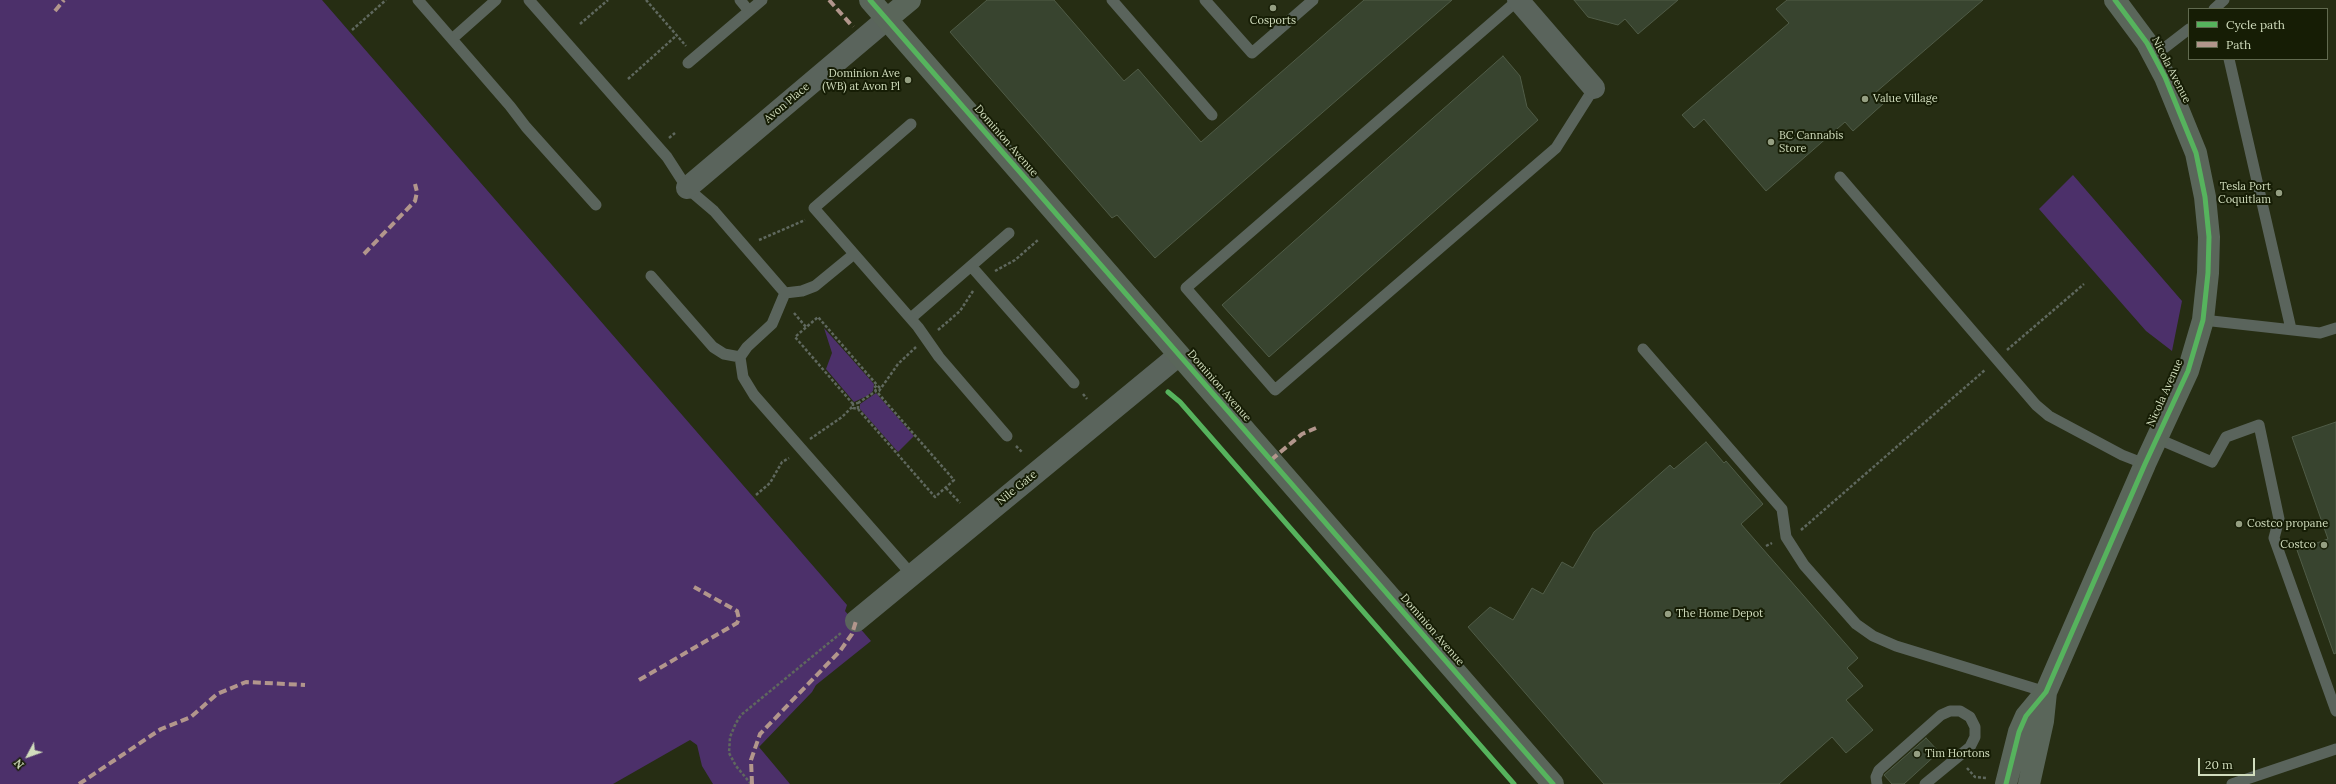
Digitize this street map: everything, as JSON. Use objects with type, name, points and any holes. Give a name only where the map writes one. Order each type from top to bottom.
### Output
[{"type":"main road","name":"Dominion Avenue","points":[[870,0],[1554,784]]},
{"type":"main road","points":[[887,19],[910,0]]},
{"type":"main road","name":"Nicola Avenue","points":[[2000,781],[2026,716],[2046,692],[2156,438],[2188,371],[2203,320],[2208,273],[2209,244],[2205,197],[2196,153],[2177,104],[2154,56],[2125,12],[2115,0]]},
{"type":"main road","name":"Nicola Avenue","points":[[2029,784],[2043,721],[2046,692]]},
{"type":"main road","points":[[2016,744],[2017,784]]},
{"type":"street","points":[[1518,0],[1594,88]]},
{"type":"street","name":"Avon Place","points":[[687,188],[887,19]]},
{"type":"street","name":"Nile Gate","points":[[856,621],[1179,355]]},
{"type":"lane","points":[[418,0],[510,106],[526,127],[596,205]]},
{"type":"lane","points":[[452,39],[496,0]]},
{"type":"lane","points":[[529,0],[666,157],[687,188],[714,211],[785,293]]},
{"type":"lane","points":[[740,0],[749,11]]},
{"type":"lane","points":[[692,60],[762,0]]},
{"type":"lane","points":[[1112,0],[1212,115]]},
{"type":"lane","points":[[1205,0],[1252,53],[1313,0]]},
{"type":"lane","points":[[1518,0],[1186,288],[1275,390],[1556,148],[1594,88]]},
{"type":"lane","points":[[2154,56],[2188,30]]},
{"type":"lane","points":[[2229,60],[2291,329]]},
{"type":"lane","points":[[911,124],[814,208],[911,318],[939,358],[1008,436]]},
{"type":"lane","points":[[1840,177],[1997,359],[2049,416],[2122,455],[2145,464]]},
{"type":"lane","points":[[911,318],[1009,233]]},
{"type":"lane","points":[[785,293],[815,286],[854,254]]},
{"type":"lane","points":[[971,266],[1074,383]]},
{"type":"lane","points":[[651,276],[712,347],[724,354],[740,357]]},
{"type":"lane","points":[[785,293],[772,324],[752,342],[740,357],[743,377],[754,395],[912,575]]},
{"type":"lane","points":[[2203,320],[2320,333],[2336,328]]},
{"type":"lane","points":[[1644,349],[1782,508],[1786,537],[1809,571],[1856,624],[1873,636],[1896,646],[2046,692]]},
{"type":"lane","points":[[2156,438],[2212,462],[2226,437],[2259,425],[2278,519],[2274,538],[2336,711]]},
{"type":"lane","points":[[1877,784],[1876,777],[1879,770],[1941,715],[1950,711],[1960,711],[1970,717],[1975,727],[1975,737],[1970,747],[1925,784]]},
{"type":"lane","points":[[2232,784],[2336,749]]},
{"type":"path","points":[[352,30],[386,0]]},
{"type":"path","points":[[580,24],[608,0]]},
{"type":"path","points":[[646,0],[677,36],[692,60]]},
{"type":"path","points":[[628,79],[677,36]]},
{"type":"path","points":[[759,240],[764,236],[802,223],[816,210]]},
{"type":"path","points":[[991,274],[1015,260],[1038,240]]},
{"type":"path","points":[[1766,546],[1802,529],[2084,284]]},
{"type":"path","points":[[933,335],[960,310],[975,289]]},
{"type":"path","points":[[794,313],[806,327]]},
{"type":"path","points":[[876,385],[874,388],[876,392],[954,480],[935,497],[858,408],[855,409],[795,337],[818,317],[880,388]]},
{"type":"path","points":[[807,442],[819,431],[842,417],[853,405],[876,392],[904,358],[919,344]]},
{"type":"path","points":[[857,403],[858,408]]},
{"type":"path","points":[[756,495],[774,478],[782,462],[794,453]]},
{"type":"path","points":[[946,488],[960,503]]},
{"type":"path","points":[[752,784],[736,766],[729,753],[730,737],[736,722],[741,715],[856,621]]},
{"type":"path","points":[[1958,756],[1975,777],[2000,781]]},
{"type":"shaded area","points":[[0,0],[322,0],[847,605],[845,611],[871,641],[816,685],[812,692],[759,747],[790,784],[713,784],[702,766],[697,745],[690,740],[613,784],[0,784]]},
{"type":"shaded area","points":[[2073,175],[2182,301],[2172,351],[2146,331],[2039,209]]},
{"type":"shaded area","points":[[824,328],[874,384],[873,391],[867,396],[854,402],[826,369],[832,353]]},
{"type":"shaded area","points":[[876,393],[914,436],[898,452],[860,409],[860,404]]},
{"type":"building","points":[[987,0],[1054,0],[1124,81],[1138,69],[1201,142],[1364,0],[1452,0],[1155,258],[1117,215],[1112,218],[950,32]]},
{"type":"building","points":[[1574,0],[1678,0],[1638,34],[1625,19],[1618,25],[1588,17]]},
{"type":"building","points":[[1787,0],[1983,0],[1875,93],[1884,103],[1853,131],[1845,122],[1766,191],[1704,119],[1694,128],[1682,115],[1789,23],[1776,9]]},
{"type":"building","points":[[1503,56],[1520,76],[1527,107],[1538,120],[1269,357],[1222,305]]},
{"type":"building","name":"Costco","points":[[2336,422],[2336,653],[2334,654],[2297,550],[2328,539],[2292,437]]},
{"type":"building","name":"The Home Depot","points":[[1706,442],[1724,463],[1726,461],[1763,504],[1741,524],[1858,658],[1847,668],[1863,686],[1846,700],[1873,730],[1846,753],[1832,737],[1779,784],[1604,784],[1468,627],[1490,607],[1513,620],[1532,588],[1543,594],[1562,562],[1573,568],[1594,532],[1670,465],[1674,469]]},
{"type":"building","points":[[1926,738],[1939,752],[1904,784],[1892,784],[1884,775]]},
{"type":"marked path","points":[[55,11],[64,0]]},
{"type":"marked path","points":[[829,0],[853,27]]},
{"type":"marked path","points":[[364,254],[415,201],[417,192],[415,184]]},
{"type":"marked path","points":[[1271,460],[1302,434],[1316,428]]},
{"type":"marked path","points":[[639,680],[737,623],[739,619],[737,611],[694,587]]},
{"type":"marked path","points":[[752,784],[751,760],[760,734],[840,651],[852,634],[856,621]]},
{"type":"marked path","points":[[79,784],[161,729],[191,717],[217,694],[246,682],[305,685]]},
{"type":"cycle path","points":[[870,0],[1553,784]]},
{"type":"cycle path","points":[[2006,784],[2019,732],[2026,716],[2046,692],[2145,464],[2188,371],[2203,320],[2208,273],[2209,237],[2205,197],[2196,153],[2165,77],[2147,43],[2115,0]]},
{"type":"cycle path","points":[[1168,392],[1180,402],[1514,784]]},
{"type":"place","name":"Cosports","points":[[1273,8]]},
{"type":"place","name":"Dominion Ave (WB) at Avon Pl","points":[[908,80]]},
{"type":"place","name":"Value Village","points":[[1865,99]]},
{"type":"place","name":"BC Cannabis Store","points":[[1771,142]]},
{"type":"place","name":"Tesla Port Coquitlam","points":[[2279,193]]},
{"type":"place","name":"Costco propane","points":[[2239,524]]},
{"type":"place","name":"Costco","points":[[2324,545]]},
{"type":"place","name":"The Home Depot","points":[[1668,614]]},
{"type":"place","name":"Tim Hortons","points":[[1917,754]]}]
